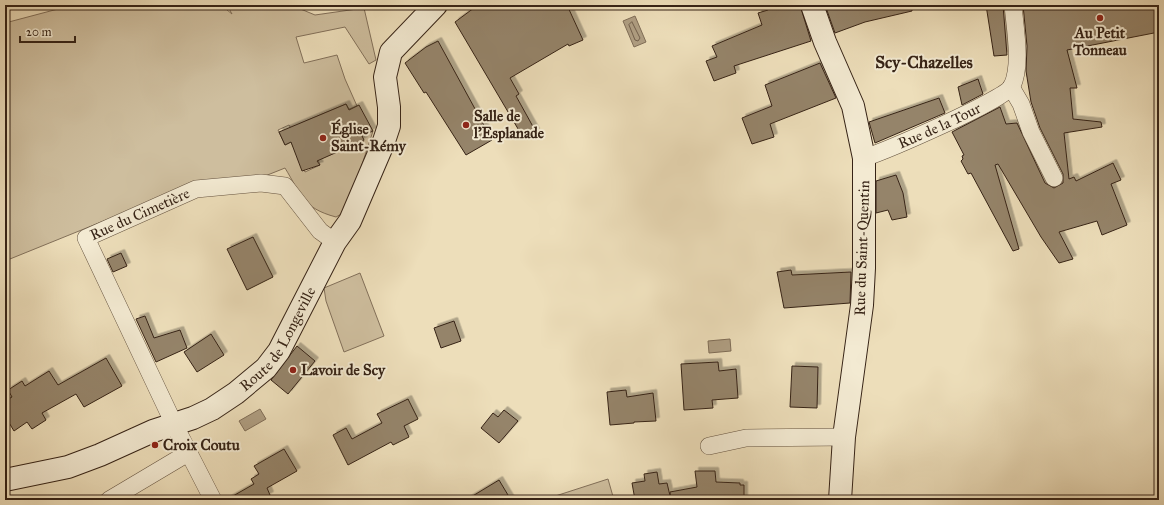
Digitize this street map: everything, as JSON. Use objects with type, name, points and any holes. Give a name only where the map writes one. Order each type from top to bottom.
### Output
[{"type":"street","name":"Route de Longeville","points":[[5,480],[68,467],[212,409],[251,382],[266,368],[279,351],[335,242],[350,221],[387,132],[389,107],[385,77],[391,52],[436,5]]},
{"type":"street","name":"Rue du Saint-Quentin","points":[[812,5],[825,42],[853,106],[864,158],[864,268],[862,305],[844,437],[840,500]]},
{"type":"street","points":[[1013,5],[1017,65],[1012,88],[1021,104],[1031,132],[1054,178]]},
{"type":"street","name":"Rue de la Tour","points":[[864,158],[949,122],[1002,95],[1012,88]]},
{"type":"street","name":"Rue du Cimetière","points":[[213,500],[188,453],[86,238],[196,189],[262,183],[285,186],[320,231],[335,242]]},
{"type":"street","points":[[709,446],[746,438],[844,437]]},
{"type":"street","points":[[108,500],[188,453]]},
{"type":"shaded area","points":[[73,5],[221,5],[232,14],[227,5],[291,5],[315,15],[364,8],[376,60],[369,64],[345,27],[296,37],[304,63],[337,55],[345,79],[357,106],[349,109],[346,104],[301,123],[292,130],[289,125],[278,130],[285,145],[291,142],[305,172],[320,165],[318,160],[364,141],[362,136],[373,131],[355,186],[343,213],[336,217],[316,209],[309,204],[299,193],[285,168],[260,178],[195,184],[5,261],[5,23]]},
{"type":"shaded area","points":[[360,273],[384,336],[344,352],[326,301],[324,288]]},
{"type":"shaded area","points":[[608,479],[614,500],[543,500]]},
{"type":"water","points":[[635,16],[646,42],[634,47],[623,21]]},
{"type":"water","points":[[730,339],[731,351],[709,353],[708,341]]},
{"type":"water","points":[[260,409],[266,419],[245,431],[239,421]]},
{"type":"building","points":[[478,5],[567,5],[583,40],[569,46],[568,44],[510,78],[519,94],[516,96],[536,132],[524,139],[455,22]]},
{"type":"building","points":[[766,5],[800,5],[811,41],[734,66],[736,73],[714,81],[706,61],[717,57],[712,46],[762,25],[758,13],[768,10]]},
{"type":"building","points":[[825,5],[912,5],[912,11],[865,22],[835,33]]},
{"type":"building","points":[[986,5],[1003,5],[1007,55],[994,56]]},
{"type":"building","points":[[1023,5],[1159,5],[1159,32],[1067,50],[1077,88],[1070,88],[1073,119],[1101,122],[1102,127],[1064,133],[1069,179],[1074,177],[1076,181],[1113,163],[1121,180],[1111,184],[1127,225],[1102,235],[1097,221],[1059,232],[1073,259],[1059,263],[1041,237],[998,164],[995,165],[1019,249],[1013,251],[971,173],[968,174],[961,161],[963,159],[962,156],[964,155],[952,132],[1000,107],[1006,124],[1017,123],[1045,183],[1054,188],[1063,183],[1063,174],[1040,128],[1031,102],[1026,71],[1027,46]]},
{"type":"building","points":[[438,41],[492,140],[466,155],[426,92],[424,93],[405,63],[426,47]]},
{"type":"building","points":[[820,63],[836,98],[770,124],[774,137],[752,144],[742,118],[772,106],[765,85]]},
{"type":"building","points":[[978,79],[983,94],[962,105],[958,87]]},
{"type":"building","points":[[939,98],[945,113],[875,143],[869,122]]},
{"type":"building","name":"Église Saint-Rémy","points":[[346,104],[349,110],[359,105],[373,131],[362,136],[364,140],[317,161],[320,165],[302,171],[291,142],[285,145],[279,132]]},
{"type":"building","points":[[896,175],[903,193],[907,217],[892,220],[888,210],[876,213],[876,181]]},
{"type":"building","points":[[253,237],[273,277],[247,290],[227,249]]},
{"type":"building","points":[[121,253],[127,266],[113,272],[107,259]]},
{"type":"building","points":[[791,270],[792,275],[851,272],[850,303],[784,308],[777,272]]},
{"type":"building","points":[[145,316],[154,338],[180,330],[187,348],[156,362],[136,319]]},
{"type":"building","points":[[454,321],[461,341],[441,348],[434,328]]},
{"type":"building","points":[[211,334],[224,355],[197,372],[184,352]]},
{"type":"building","name":"Lavoir de Scy","points":[[297,346],[315,361],[288,394],[271,380]]},
{"type":"building","points":[[106,358],[122,386],[84,407],[76,394],[42,413],[46,420],[32,429],[27,422],[14,431],[5,416],[5,401],[12,397],[8,390],[22,381],[25,386],[49,371],[58,385]]},
{"type":"building","points":[[718,362],[719,371],[736,369],[738,398],[712,400],[713,408],[684,410],[681,364]]},
{"type":"building","points":[[792,366],[818,367],[817,408],[790,407]]},
{"type":"building","points":[[626,390],[627,397],[653,393],[656,421],[610,425],[607,392]]},
{"type":"building","points":[[408,399],[418,419],[404,426],[409,437],[393,445],[391,442],[348,465],[333,435],[346,428],[352,439],[382,423],[377,414]]},
{"type":"building","points":[[504,410],[518,421],[499,443],[481,428],[493,413],[498,417]]},
{"type":"building","points":[[284,449],[297,471],[267,488],[270,495],[261,500],[226,500],[254,484],[251,479],[259,474],[254,466]]},
{"type":"building","points":[[695,471],[715,471],[716,482],[740,483],[740,485],[744,485],[744,500],[671,500],[670,492],[697,487]]},
{"type":"building","points":[[657,472],[659,484],[667,483],[671,500],[635,500],[632,483],[645,481],[644,474]]},
{"type":"building","points":[[499,480],[511,500],[466,500]]},
{"type":"place","name":"Au Petit Tonneau","points":[[1100,18]]},
{"type":"place","name":"Salle de l'Esplanade","points":[[466,125]]},
{"type":"place","name":"Église Saint-Rémy","points":[[323,138]]},
{"type":"place","name":"Lavoir de Scy","points":[[293,370]]},
{"type":"place","name":"Croix Coutu","points":[[155,445]]},
{"type":"district","name":"Scy-Chazelles","points":[[924,62]]}]
